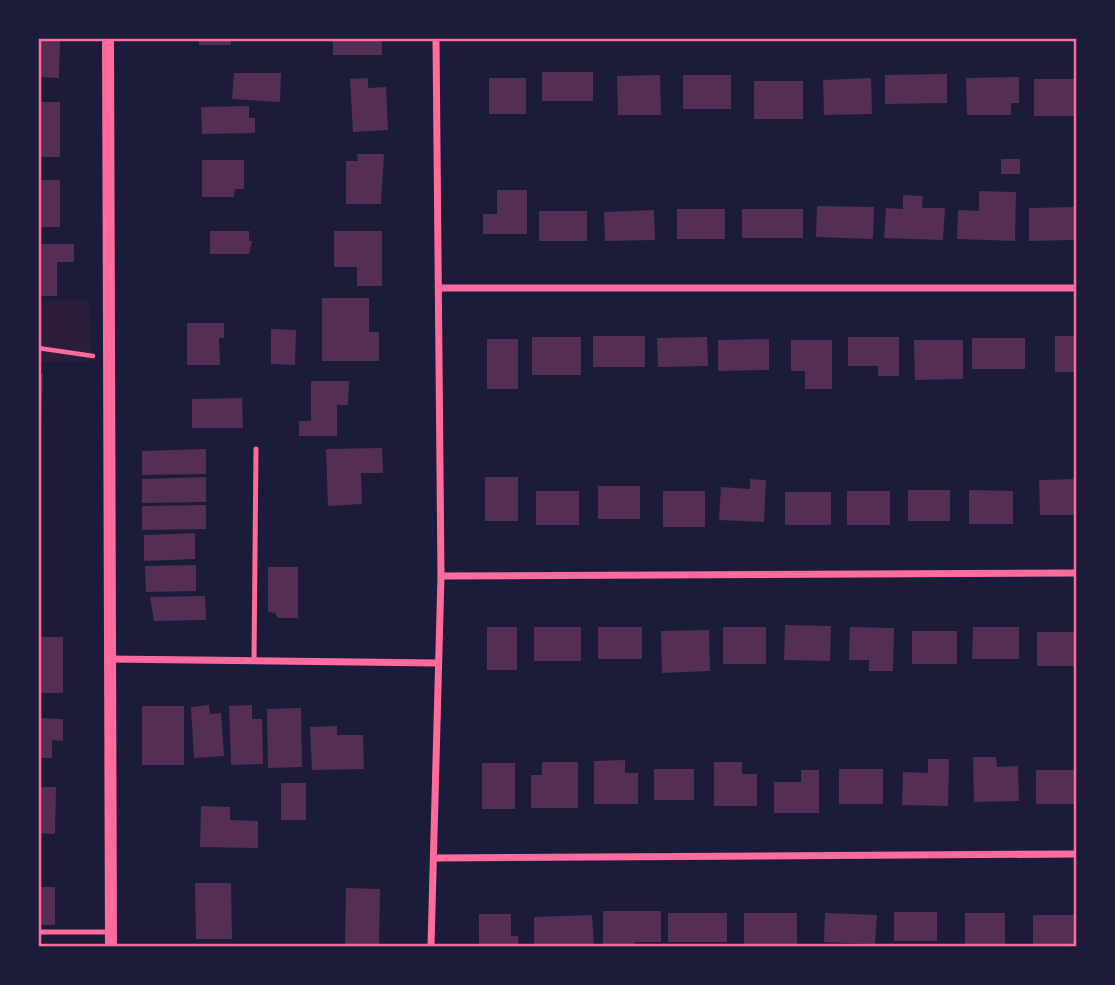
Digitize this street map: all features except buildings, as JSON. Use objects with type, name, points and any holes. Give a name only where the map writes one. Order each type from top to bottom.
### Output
[{"type":"street","points":[[108,38],[111,947]]},
{"type":"street","points":[[432,947],[431,891],[436,858],[437,663],[441,576],[436,38]]},
{"type":"street","points":[[440,288],[1076,288]]},
{"type":"street","points":[[441,576],[1076,573]]},
{"type":"street","points":[[110,659],[437,663]]},
{"type":"street","points":[[436,858],[1076,854]]},
{"type":"lane","points":[[254,661],[256,449]]},
{"type":"lane","points":[[38,932],[111,932]]},
{"type":"path","points":[[38,348],[93,356]]},
{"type":"shaded area","points":[[38,301],[90,301],[91,362],[39,362]]}]
